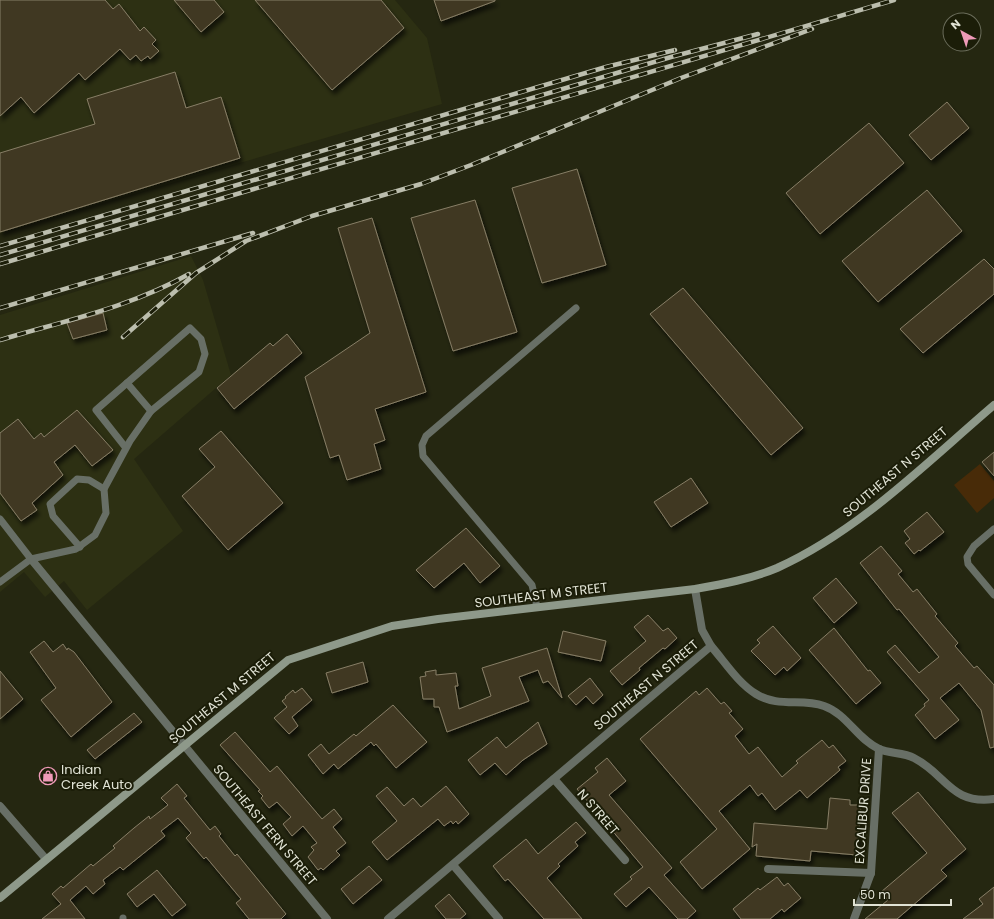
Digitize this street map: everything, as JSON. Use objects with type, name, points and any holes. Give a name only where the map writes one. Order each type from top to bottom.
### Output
[{"type":"street","name":"SOUTHEAST N STREET","points":[[388,919],[711,646],[702,630],[695,589],[734,582],[776,568],[819,546],[860,519],[994,405]]},
{"type":"street","name":"SOUTHEAST FERN STREET","points":[[31,559],[327,919]]},
{"type":"street","name":"SOUTHEAST M STREET","points":[[0,898],[288,660],[392,626],[537,607],[695,589]]},
{"type":"street","points":[[711,646],[742,683],[766,700],[780,703],[807,703],[823,706],[836,711],[861,738],[879,749],[898,752],[912,757],[929,766],[952,790],[962,796],[974,799],[994,799]]},
{"type":"street","name":"EXCALIBUR DRIVE","points":[[854,919],[872,873],[879,749]]},
{"type":"street","name":"N STREET","points":[[554,779],[624,860]]},
{"type":"street","points":[[0,806],[46,859]]},
{"type":"street","points":[[453,865],[499,919]]},
{"type":"street","points":[[768,869],[872,873]]},
{"type":"lane","points":[[537,607],[532,585],[423,456],[422,445],[426,436],[576,308]]},
{"type":"lane","points":[[0,582],[31,559],[76,549],[95,535],[106,513],[104,489],[126,448],[151,411],[200,372],[205,354],[201,339],[190,328],[96,410],[126,448]]},
{"type":"lane","points":[[126,383],[151,411]]},
{"type":"lane","points":[[80,547],[53,516],[50,504],[77,479],[89,480],[104,489]]},
{"type":"lane","points":[[0,519],[31,559]]},
{"type":"lane","points":[[994,529],[974,546],[967,556],[968,564],[994,595]]},
{"type":"shaded area","points":[[0,0],[395,0],[427,38],[442,104],[0,233]]},
{"type":"shaded area","points":[[191,256],[203,280],[231,375],[134,459],[183,531],[87,610],[64,581],[45,597],[24,572],[0,592],[0,315]]},
{"type":"shaded area","points":[[980,464],[994,481],[994,498],[977,513],[954,485]]},
{"type":"building","points":[[0,0],[105,0],[113,9],[119,4],[140,31],[144,27],[156,40],[152,44],[159,51],[150,59],[148,56],[141,61],[136,55],[130,60],[120,49],[85,80],[79,73],[34,113],[21,97],[0,116]]},
{"type":"building","points":[[174,0],[214,0],[224,12],[201,32]]},
{"type":"building","points":[[255,0],[381,0],[404,28],[332,90]]},
{"type":"building","points":[[434,0],[495,0],[495,1],[441,21]]},
{"type":"building","points":[[175,72],[186,108],[221,97],[240,158],[0,232],[0,153],[95,124],[87,99]]},
{"type":"building","points":[[947,102],[969,128],[931,160],[909,135]]},
{"type":"building","points":[[869,123],[904,163],[820,234],[786,193]]},
{"type":"building","points":[[577,169],[606,265],[542,283],[512,188]]},
{"type":"building","points":[[927,190],[962,231],[878,302],[842,261]]},
{"type":"building","points":[[475,200],[517,332],[453,351],[411,218]]},
{"type":"building","points":[[372,218],[426,392],[375,409],[385,440],[374,444],[381,469],[347,480],[339,455],[330,458],[305,377],[370,333],[338,228]]},
{"type":"building","points":[[984,259],[994,269],[994,294],[923,353],[900,329]]},
{"type":"building","points":[[683,288],[803,428],[771,455],[650,314]]},
{"type":"building","points":[[103,313],[107,330],[73,339],[67,323]]},
{"type":"building","points":[[287,334],[302,353],[234,409],[217,388],[270,343],[273,346]]},
{"type":"building","points":[[77,410],[113,450],[92,466],[75,445],[54,462],[63,475],[32,503],[37,510],[21,521],[0,493],[0,433],[18,419],[34,439],[41,433],[44,437]]},
{"type":"building","points":[[221,431],[283,503],[228,550],[182,496],[215,467],[199,449]]},
{"type":"building","points":[[994,452],[994,476],[982,462]]},
{"type":"building","points":[[691,478],[708,503],[671,527],[654,502]]},
{"type":"building","points":[[927,512],[944,532],[914,554],[905,543],[910,539],[904,531]]},
{"type":"building","points":[[466,528],[500,566],[480,583],[464,563],[434,588],[416,570]]},
{"type":"building","points":[[881,546],[902,571],[898,574],[913,592],[917,589],[937,614],[935,616],[958,643],[955,646],[974,668],[977,666],[994,685],[994,747],[990,748],[981,710],[959,683],[940,698],[959,720],[935,739],[915,715],[929,700],[887,652],[895,645],[919,673],[939,657],[899,609],[897,610],[860,563]]},
{"type":"building","points":[[836,578],[857,603],[834,623],[813,598]]},
{"type":"building","points":[[648,615],[663,631],[668,628],[677,638],[639,668],[640,670],[622,685],[610,671],[646,641],[634,627]]},
{"type":"building","points":[[773,626],[801,658],[787,671],[784,667],[775,675],[751,651],[760,643],[757,640]]},
{"type":"building","points":[[834,628],[868,671],[870,670],[881,683],[856,704],[809,650]]},
{"type":"building","points":[[563,631],[606,641],[601,661],[558,652]]},
{"type":"building","points":[[44,641],[53,652],[63,644],[67,650],[68,648],[74,652],[112,702],[71,737],[41,700],[56,688],[30,652]]},
{"type":"building","points":[[547,648],[562,698],[548,681],[543,683],[538,670],[519,677],[529,701],[447,732],[439,707],[434,707],[434,699],[423,699],[420,677],[426,676],[425,672],[436,670],[436,675],[456,673],[458,686],[455,686],[459,709],[491,696],[482,668]]},
{"type":"building","points":[[363,662],[368,682],[332,693],[326,673]]},
{"type":"building","points":[[0,671],[23,699],[0,719]]},
{"type":"building","points":[[590,678],[603,695],[593,704],[586,696],[576,705],[568,696]]},
{"type":"building","points":[[302,688],[312,700],[292,717],[298,726],[289,734],[274,718],[287,707],[282,701],[286,698],[285,697],[293,690],[295,693]]},
{"type":"building","points":[[707,688],[721,704],[724,702],[732,711],[729,713],[743,729],[735,736],[749,754],[758,747],[782,777],[798,763],[796,761],[822,740],[829,748],[833,745],[846,761],[838,767],[840,770],[807,798],[800,790],[775,810],[762,793],[758,796],[750,785],[719,811],[750,849],[702,889],[680,862],[717,829],[640,739],[696,691],[699,695]]},
{"type":"building","points":[[393,705],[427,742],[396,768],[376,744],[374,746],[371,742],[338,769],[334,764],[323,774],[308,755],[321,744],[329,754],[354,734],[356,736]]},
{"type":"building","points":[[134,713],[142,722],[95,759],[87,750]]},
{"type":"building","points":[[538,722],[547,744],[523,760],[506,775],[495,763],[480,775],[468,760],[497,737],[506,748]]},
{"type":"building","points":[[235,732],[270,772],[277,766],[322,819],[334,809],[342,819],[333,827],[346,843],[336,851],[340,855],[323,870],[321,868],[318,870],[308,857],[314,850],[311,847],[317,843],[303,826],[292,836],[283,824],[291,817],[277,802],[269,808],[261,798],[263,796],[258,791],[260,790],[220,745]]},
{"type":"building","points":[[607,758],[626,781],[609,795],[672,868],[664,875],[696,911],[687,919],[678,919],[649,887],[626,907],[614,894],[632,879],[630,877],[643,867],[577,789],[598,772],[595,768]]},
{"type":"building","points":[[177,784],[187,796],[184,798],[210,830],[215,826],[221,834],[219,836],[235,856],[237,854],[286,914],[281,919],[249,919],[236,903],[241,899],[206,857],[204,859],[186,838],[191,833],[178,818],[161,831],[165,836],[123,870],[120,867],[103,880],[105,884],[93,894],[86,886],[70,900],[85,919],[42,919],[61,904],[52,894],[61,886],[63,888],[91,864],[93,866],[115,848],[113,846],[149,816],[150,819],[168,805],[161,798]]},
{"type":"building","points":[[446,786],[469,814],[458,824],[456,821],[453,824],[451,821],[444,826],[438,819],[387,860],[372,842],[397,821],[376,796],[387,787],[404,806],[413,798],[421,807]]},
{"type":"building","points":[[918,792],[966,849],[941,870],[947,876],[897,919],[865,919],[888,900],[881,892],[927,853],[892,813]]},
{"type":"building","points":[[830,798],[850,800],[850,805],[861,805],[857,855],[811,851],[810,861],[756,856],[757,844],[752,847],[754,823],[827,829]]},
{"type":"building","points":[[576,822],[586,833],[575,842],[578,846],[558,864],[560,866],[547,878],[582,919],[544,919],[508,879],[505,881],[493,866],[526,839],[538,854]]},
{"type":"building","points":[[369,866],[382,880],[353,904],[341,889]]},
{"type":"building","points":[[157,870],[186,905],[172,916],[154,894],[137,907],[127,894]]},
{"type":"building","points":[[777,877],[784,886],[788,883],[801,898],[784,912],[782,909],[770,919],[741,919],[733,909],[758,888],[760,890]]},
{"type":"building","points":[[994,887],[994,919],[963,919],[983,904],[979,899]]},
{"type":"building","points":[[449,894],[466,914],[460,919],[446,919],[435,906]]},
{"type":"railway","points":[[0,264],[894,0]]},
{"type":"railway","points":[[123,337],[196,273],[246,241],[312,216],[421,184],[471,165],[681,78],[812,29]]},
{"type":"railway","points":[[0,255],[671,57],[758,34]]},
{"type":"railway","points":[[0,246],[606,67],[675,50]]},
{"type":"railway","points":[[0,308],[253,233]]},
{"type":"railway","points":[[0,340],[97,312],[144,296],[189,274]]},
{"type":"place","name":"Indian Creek Auto","points":[[48,776]]}]
